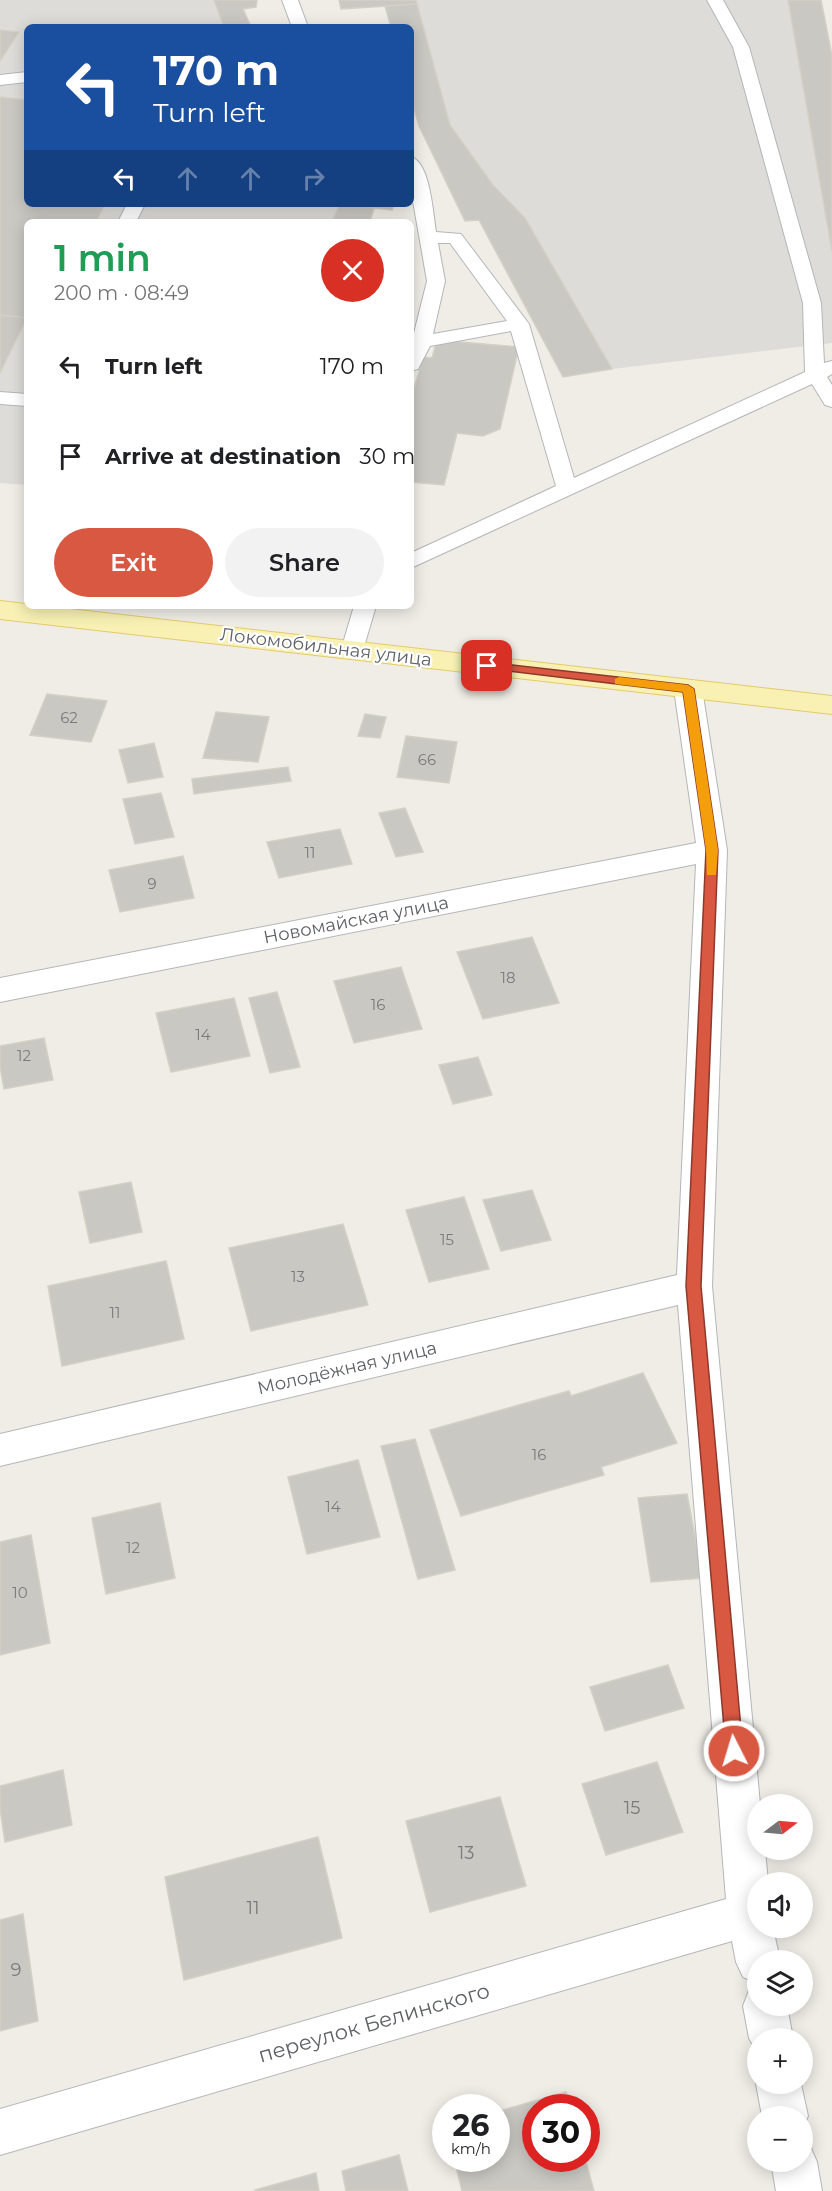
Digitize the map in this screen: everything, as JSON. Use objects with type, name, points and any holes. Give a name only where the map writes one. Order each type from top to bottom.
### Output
[{"type":"main road","name":"Локомобильная улица","points":[[0,610],[832,705]]},
{"type":"street","points":[[688,689],[712,850],[694,1286],[747,1891]]},
{"type":"street","name":"Новомайская улица","points":[[0,990],[712,850]]},
{"type":"street","name":"Молодёжная улица","points":[[0,1450],[694,1286]]},
{"type":"street","name":"переулок Белинского","points":[[0,2132],[747,1915]]},
{"type":"street","points":[[796,2172],[799,2191]]},
{"type":"lane","points":[[290,0],[299,24]]},
{"type":"lane","points":[[715,0],[741,47],[812,303],[832,401]]},
{"type":"lane","points":[[0,80],[24,77]]},
{"type":"lane","points":[[414,166],[436,281],[422,342],[414,359]]},
{"type":"lane","points":[[429,237],[455,238],[519,324],[567,488]]},
{"type":"lane","points":[[422,342],[519,324]]},
{"type":"lane","points":[[414,560],[824,370]]},
{"type":"lane","points":[[0,398],[24,400]]},
{"type":"lane","points":[[352,650],[364,609]]},
{"type":"shaded area","points":[[0,0],[214,0],[223,24],[24,24],[24,207],[339,207],[333,219],[24,219],[24,485],[0,483]]},
{"type":"shaded area","points":[[416,0],[788,0],[832,251],[832,343],[612,369],[525,218],[493,185],[450,125]]},
{"type":"building","points":[[214,0],[257,0],[256,7],[243,9],[250,24],[223,24]]},
{"type":"building","points":[[339,0],[416,0],[417,4],[341,9]]},
{"type":"building","points":[[788,0],[821,0],[832,56],[832,251]]},
{"type":"building","points":[[417,4],[450,125],[493,185],[525,218],[612,369],[563,377],[479,220],[465,221],[419,126],[414,109],[414,24],[390,24],[385,6]]},
{"type":"building","points":[[0,30],[19,32],[0,61]]},
{"type":"building","points":[[0,97],[24,100],[24,207],[104,207],[98,219],[24,219],[24,318],[0,315]]},
{"type":"building","points":[[339,207],[393,207],[392,210],[374,208],[371,219],[333,219]]},
{"type":"building","points":[[0,315],[24,318],[24,324],[0,373]]},
{"type":"building","points":[[437,340],[519,347],[500,429],[483,436],[457,433],[444,485],[414,482],[414,389],[423,357],[432,358]]},
{"type":"building","points":[[47,694],[107,701],[91,742],[30,735]]},
{"type":"building","points":[[216,712],[269,717],[258,762],[203,758]]},
{"type":"building","points":[[365,714],[386,717],[380,738],[358,736]]},
{"type":"building","points":[[406,736],[457,742],[449,783],[397,777]]},
{"type":"building","points":[[154,743],[163,777],[128,783],[119,750]]},
{"type":"building","points":[[288,767],[291,781],[194,794],[192,779]]},
{"type":"building","points":[[161,793],[174,837],[135,844],[123,799]]},
{"type":"building","points":[[405,808],[423,852],[396,857],[379,813]]},
{"type":"building","points":[[340,829],[352,864],[279,878],[267,842]]},
{"type":"building","points":[[183,856],[194,898],[120,912],[109,870]]},
{"type":"building","points":[[532,937],[559,1003],[483,1019],[457,952]]},
{"type":"building","points":[[401,967],[422,1029],[354,1043],[334,981]]},
{"type":"building","points":[[277,992],[300,1067],[270,1073],[249,998]]},
{"type":"building","points":[[234,998],[250,1056],[171,1072],[156,1013]]},
{"type":"building","points":[[44,1038],[53,1080],[4,1089],[0,1066],[0,1046]]},
{"type":"building","points":[[478,1057],[492,1095],[453,1104],[439,1065]]},
{"type":"building","points":[[131,1182],[142,1232],[90,1243],[79,1192]]},
{"type":"building","points":[[532,1190],[551,1240],[501,1251],[483,1200]]},
{"type":"building","points":[[464,1197],[489,1269],[429,1282],[406,1210]]},
{"type":"building","points":[[343,1224],[368,1305],[251,1331],[229,1248]]},
{"type":"building","points":[[166,1261],[184,1339],[62,1366],[48,1286]]},
{"type":"building","points":[[643,1373],[677,1443],[601,1467],[604,1475],[461,1516],[430,1430],[569,1391],[571,1396]]},
{"type":"building","points":[[415,1439],[455,1570],[418,1579],[381,1446]]},
{"type":"building","points":[[358,1460],[380,1537],[307,1554],[288,1477]]},
{"type":"building","points":[[687,1494],[703,1578],[651,1582],[638,1498]]},
{"type":"building","points":[[160,1503],[175,1578],[106,1594],[92,1518]]},
{"type":"building","points":[[31,1535],[50,1643],[0,1655],[0,1542]]},
{"type":"building","points":[[668,1665],[684,1708],[605,1731],[590,1687]]},
{"type":"building","points":[[657,1762],[683,1832],[606,1855],[582,1784]]},
{"type":"building","points":[[63,1770],[72,1825],[5,1842],[0,1808],[0,1786]]},
{"type":"building","points":[[500,1797],[526,1886],[430,1912],[406,1821]]},
{"type":"building","points":[[318,1837],[342,1938],[184,1980],[165,1877]]},
{"type":"building","points":[[23,1914],[38,2021],[0,2031],[0,1920]]},
{"type":"building","points":[[522,2105],[522,2172],[589,2172],[594,2191],[462,2191],[457,2172],[510,2172],[510,2108]]},
{"type":"building","points":[[399,2155],[408,2191],[346,2191],[342,2171]]},
{"type":"building","points":[[316,2173],[319,2191],[255,2190]]},
{"type":"slow traffic","points":[[619,681],[688,689],[712,850],[711,872]]},
{"type":"route","points":[[487,666],[688,689],[712,850],[694,1286],[734,1751]]}]
